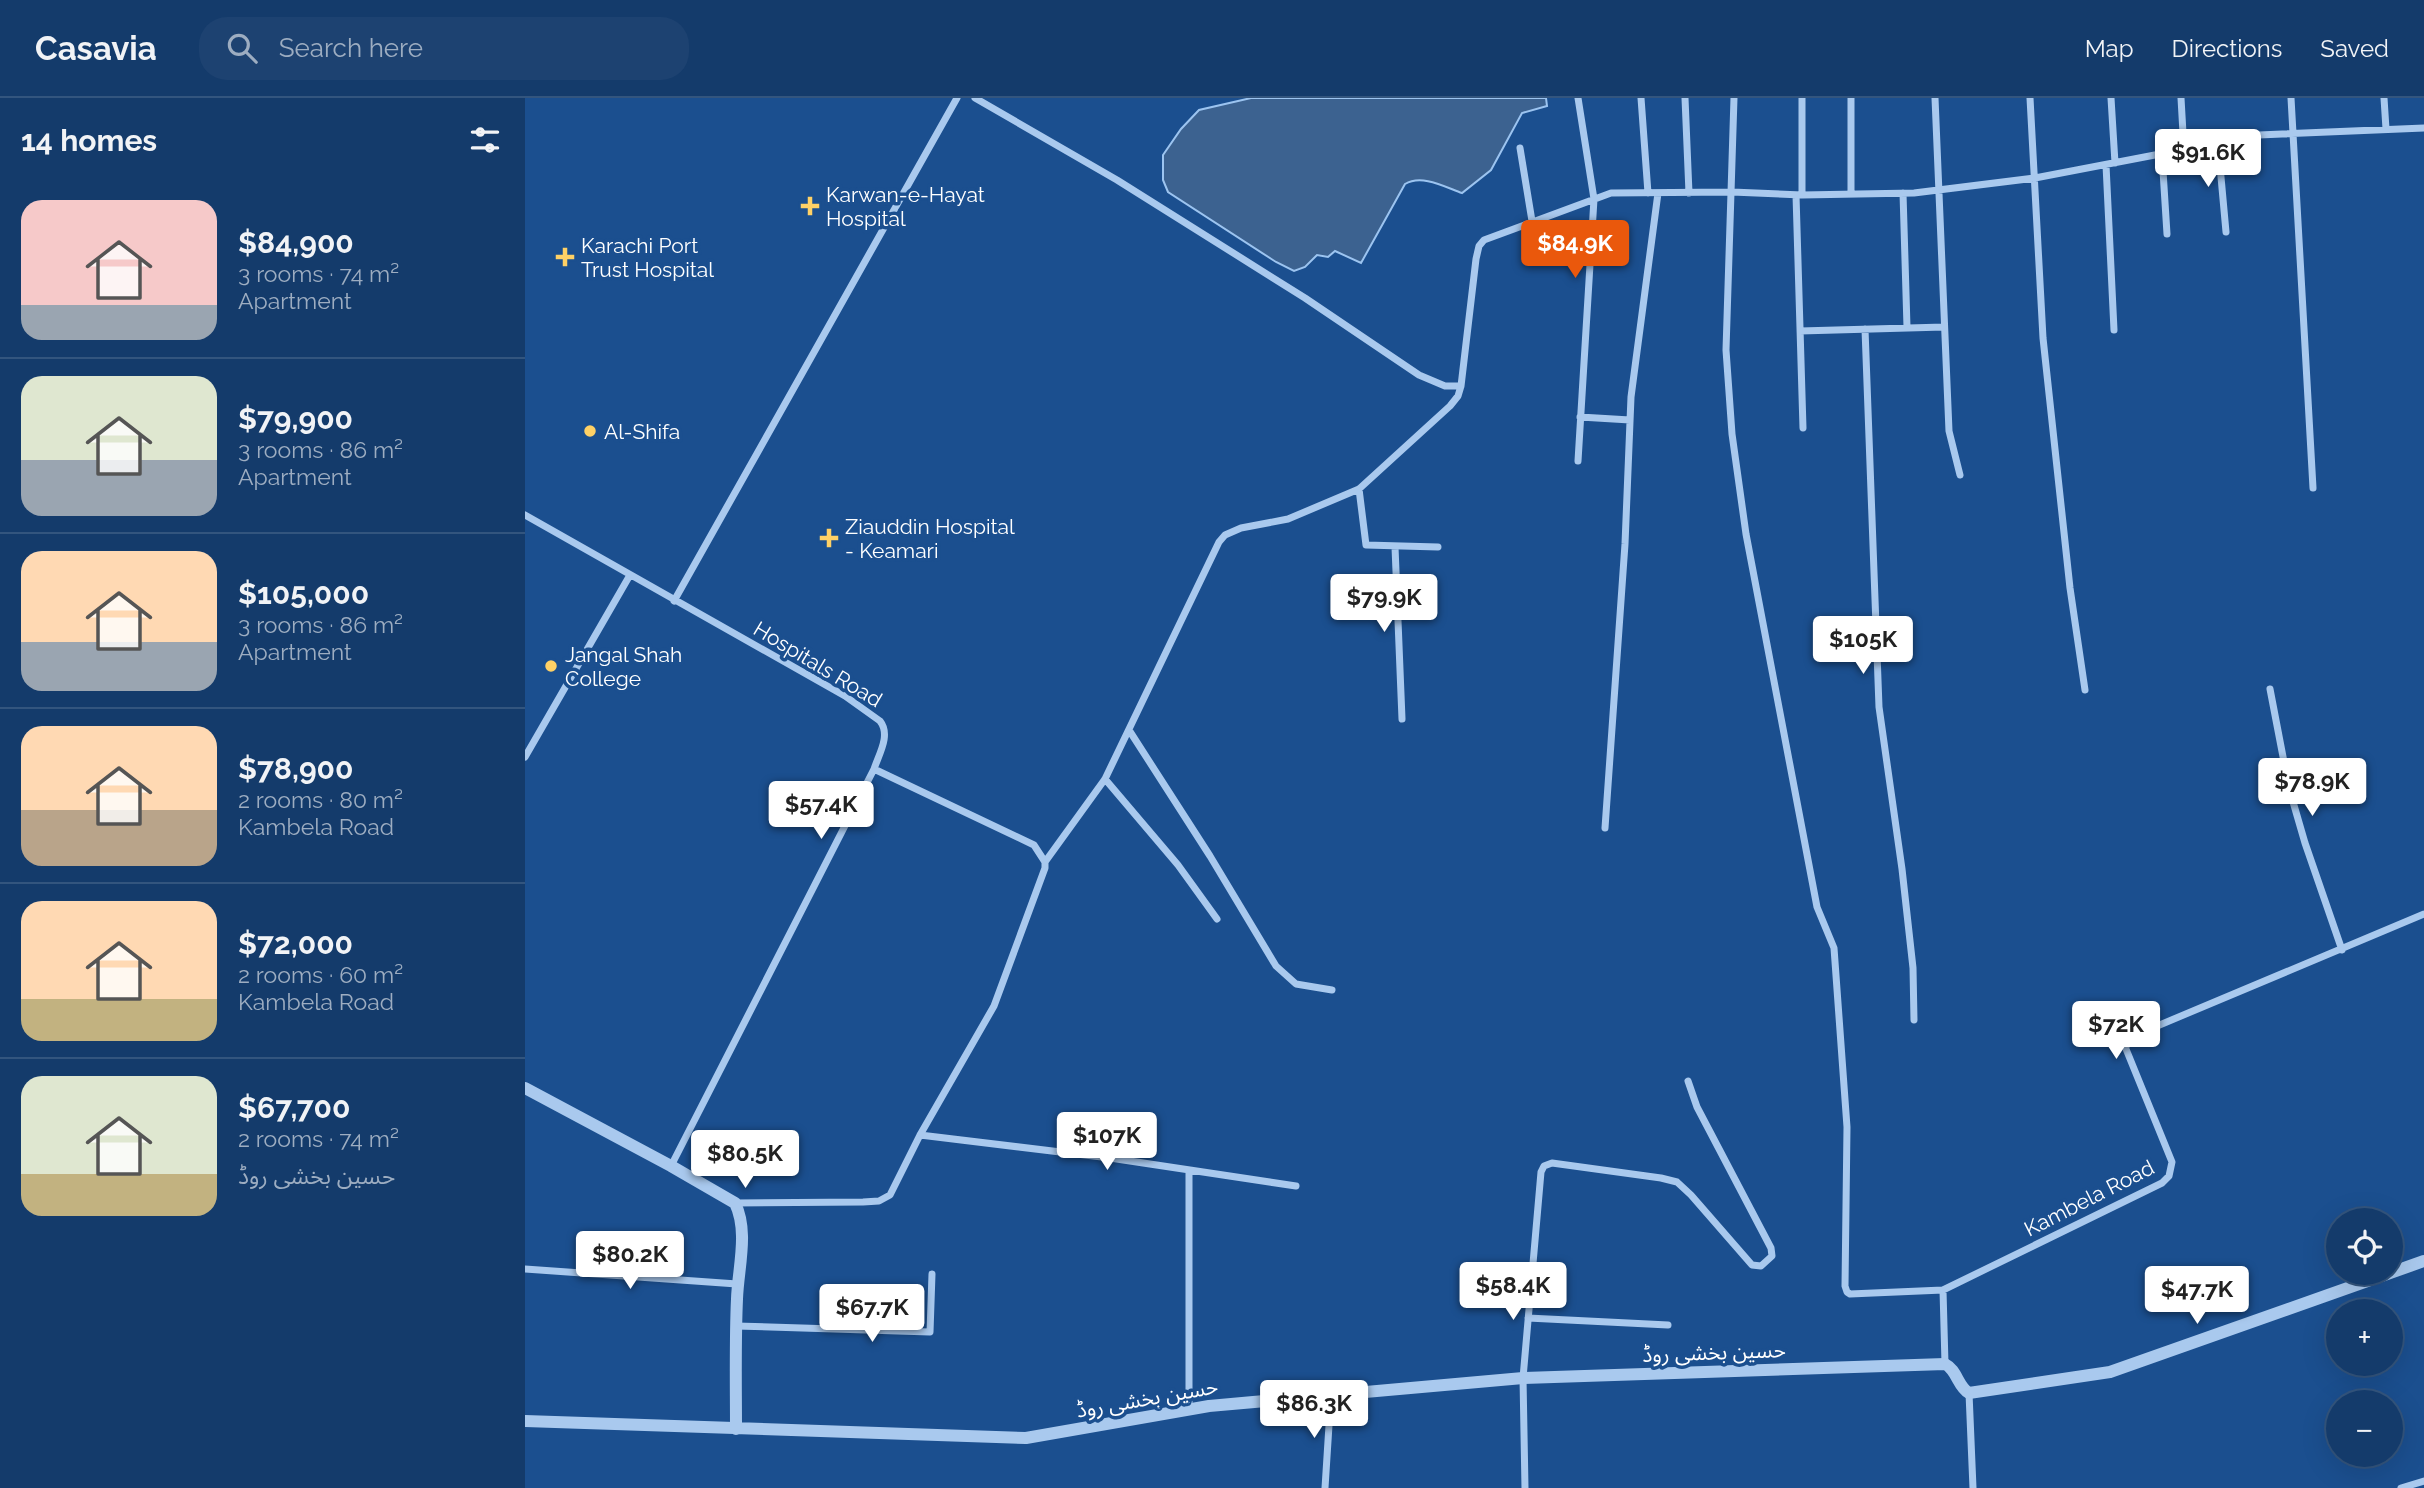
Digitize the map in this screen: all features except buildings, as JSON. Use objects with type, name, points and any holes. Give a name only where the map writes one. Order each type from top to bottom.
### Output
[{"type":"street","points":[[674,601],[957,98]]},
{"type":"street","points":[[975,98],[1117,180],[1305,298],[1419,375],[1445,386],[1461,386]]},
{"type":"street","points":[[1578,98],[1594,199],[1579,461]]},
{"type":"street","points":[[1641,98],[1648,193]]},
{"type":"street","points":[[1685,98],[1689,193]]},
{"type":"street","points":[[1734,98],[1726,350],[1731,434],[1775,695],[1817,908],[1834,948],[1847,1126],[1847,1292],[1943,1290],[1945,1364],[1949,1366],[1963,1390],[1969,1393],[2110,1373],[2424,1261]]},
{"type":"street","points":[[1802,98],[1799,195],[1803,428]]},
{"type":"street","points":[[1851,98],[1851,193]]},
{"type":"street","points":[[1935,98],[1949,431],[1960,475]]},
{"type":"street","points":[[2030,98],[2043,338],[2070,588],[2085,690]]},
{"type":"street","points":[[2111,98],[2115,163]]},
{"type":"street","points":[[2181,98],[2184,151]]},
{"type":"street","points":[[2291,98],[2313,488]]},
{"type":"street","points":[[2384,98],[2386,130]]},
{"type":"street","points":[[1045,862],[1105,779],[1219,541],[1225,535],[1241,528],[1288,519],[1359,489],[1458,396],[1479,246],[1484,240],[1611,193],[1903,193],[2035,178],[2259,135],[2424,128]]},
{"type":"street","points":[[2218,144],[2226,232]]},
{"type":"street","points":[[1520,148],[1532,221]]},
{"type":"street","points":[[2162,155],[2167,234]]},
{"type":"street","points":[[2106,165],[2114,330]]},
{"type":"street","points":[[1605,828],[1626,544],[1632,397],[1658,193]]},
{"type":"street","points":[[1903,193],[1907,327]]},
{"type":"street","points":[[1800,331],[1944,327]]},
{"type":"street","points":[[1865,329],[1879,707],[1904,881],[1913,968],[1914,1020]]},
{"type":"street","points":[[1580,418],[1630,421]]},
{"type":"street","points":[[1359,489],[1366,545],[1438,548]]},
{"type":"street","name":"Hospitals Road","points":[[525,516],[845,696],[880,721],[884,727],[885,734],[874,769],[671,1166]]},
{"type":"street","points":[[1395,547],[1402,719]]},
{"type":"street","points":[[525,757],[630,575]]},
{"type":"street","points":[[2270,690],[2289,788],[2342,950]]},
{"type":"street","points":[[1129,730],[1210,856],[1276,966],[1296,984],[1332,990]]},
{"type":"street","points":[[525,1088],[735,1203],[879,1201],[890,1195],[920,1135],[994,1006],[1045,862],[1034,845],[874,769]]},
{"type":"street","points":[[1105,779],[1178,864],[1217,919]]},
{"type":"street","name":"Kambela Road","points":[[1943,1290],[2162,1183],[2169,1176],[2172,1162],[2126,1049],[2131,1037],[2424,914]]},
{"type":"street","points":[[1525,1488],[1523,1378],[1541,1172],[1544,1166],[1552,1163],[1677,1182],[1752,1265],[1761,1266],[1772,1256],[1771,1248],[1697,1107],[1688,1082]]},
{"type":"street","points":[[920,1135],[1296,1186]]},
{"type":"street","points":[[1189,1170],[1189,1409]]},
{"type":"street","points":[[735,1203],[742,1228],[737,1284],[736,1429]]},
{"type":"street","points":[[525,1269],[737,1284]]},
{"type":"street","points":[[736,1325],[930,1332],[932,1275]]},
{"type":"street","points":[[1528,1318],[1668,1325]]},
{"type":"street","name":"حسین بخشی روڈ","points":[[525,1421],[1026,1438],[1189,1409],[1523,1378],[1945,1364]]},
{"type":"street","points":[[1969,1393],[1973,1488]]},
{"type":"street","points":[[1325,1488],[1331,1394]]},
{"type":"street","points":[[2401,1488],[2424,1481]]},
{"type":"water","points":[[1251,98],[1546,98],[1547,106],[1522,113],[1491,170],[1462,193],[1426,181],[1405,184],[1361,263],[1335,251],[1328,257],[1317,255],[1305,267],[1294,271],[1168,192],[1163,180],[1163,155],[1181,129],[1199,110]]},
{"type":"place","name":"Karwan-e-Hayat Hospital","points":[[810,206]]},
{"type":"place","name":"Karachi Port Trust Hospital","points":[[565,257]]},
{"type":"place","name":"Al-Shifa","points":[[590,431]]},
{"type":"place","name":"Ziauddin Hospital - Keamari","points":[[829,538]]},
{"type":"place","name":"Jangal Shah College","points":[[551,666]]}]
